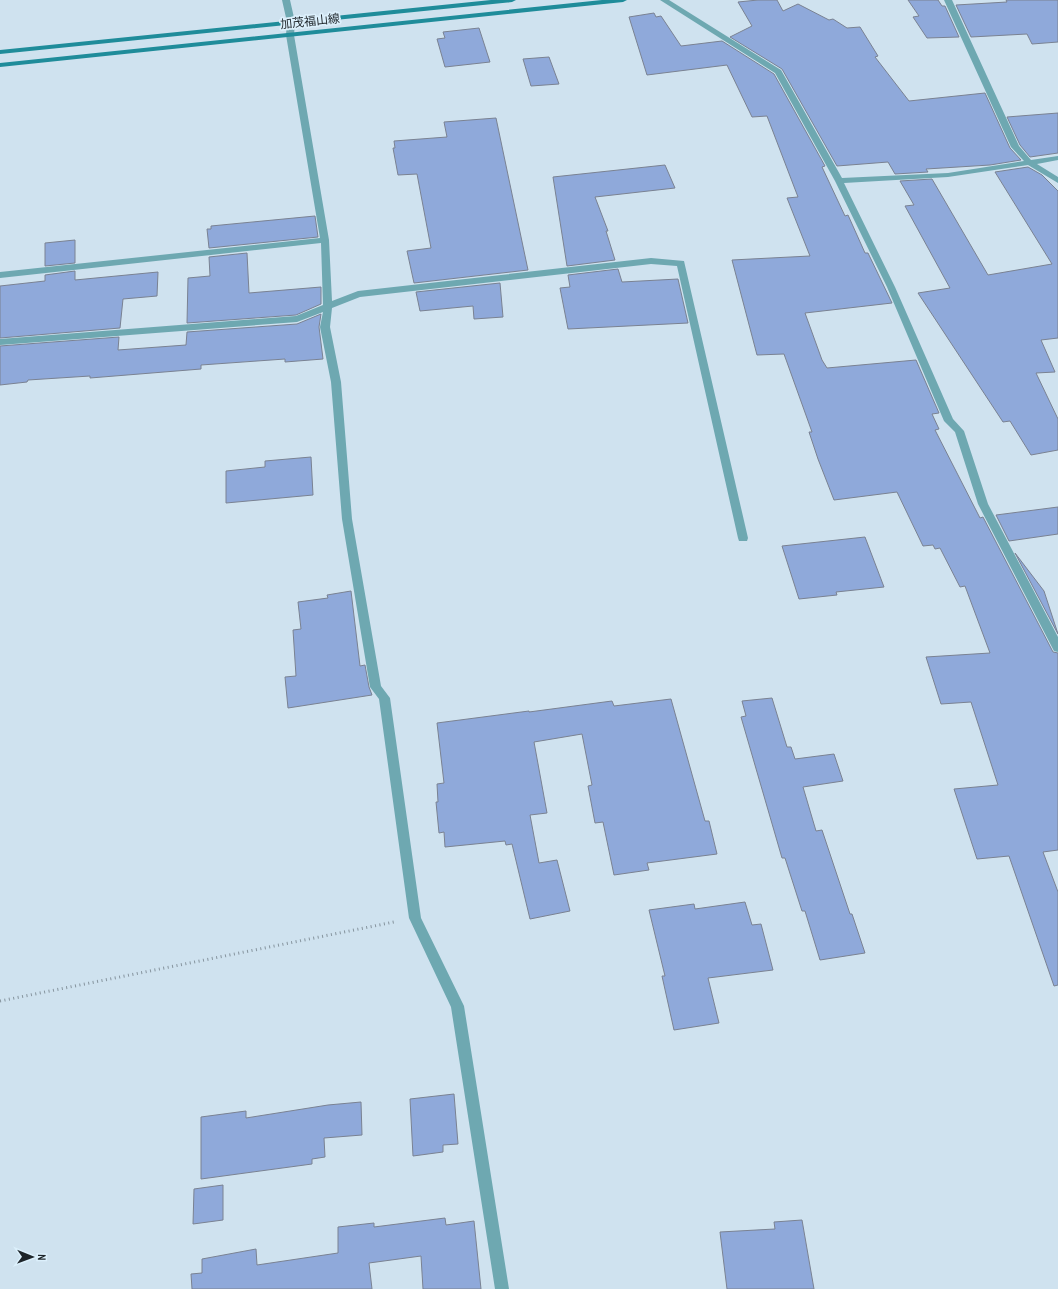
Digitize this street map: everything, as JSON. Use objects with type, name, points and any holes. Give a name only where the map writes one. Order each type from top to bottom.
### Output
[{"type":"main road","name":"加茂福山線","points":[[0,52],[512,0]]},
{"type":"main road","name":"加茂福山線","points":[[0,65],[622,0]]},
{"type":"street","points":[[286,0],[291,22],[290,35],[325,240],[328,307],[325,327],[336,382],[347,519],[376,687],[384,698],[415,918],[457,1006],[502,1289]]},
{"type":"street","points":[[664,0],[778,72],[839,181],[891,288],[949,421],[959,431],[983,504],[1058,648]]},
{"type":"street","points":[[948,0],[1015,147],[1030,163],[1058,181]]},
{"type":"street","points":[[839,181],[948,175],[1058,158]]},
{"type":"street","points":[[0,275],[325,240]]},
{"type":"street","points":[[0,342],[297,319],[358,294],[650,260],[681,263],[743,538]]},
{"type":"path","points":[[0,1001],[415,918]]},
{"type":"building","points":[[777,0],[783,11],[798,4],[829,20],[833,19],[847,28],[860,27],[878,56],[875,57],[909,101],[985,93],[1010,148],[1021,160],[990,165],[926,169],[928,172],[895,174],[888,162],[837,166],[782,69],[730,37],[752,26],[738,2]]},
{"type":"building","points":[[908,0],[938,0],[942,6],[945,6],[959,37],[927,38],[913,17],[919,16]]},
{"type":"building","points":[[1006,0],[1058,0],[1058,42],[1032,44],[1027,34],[971,37],[956,5],[1007,2]]},
{"type":"building","points":[[654,13],[656,17],[661,16],[681,46],[722,41],[774,74],[825,166],[822,167],[845,216],[848,215],[865,253],[868,253],[892,303],[805,313],[822,360],[827,368],[916,360],[939,413],[932,414],[939,429],[935,430],[980,518],[983,517],[1053,652],[1058,653],[1058,850],[1043,852],[1058,892],[1058,985],[1054,986],[1009,856],[977,859],[954,789],[998,785],[971,702],[941,704],[926,657],[990,653],[965,586],[960,587],[940,548],[935,549],[933,545],[923,546],[897,492],[834,500],[818,459],[809,432],[812,432],[784,354],[757,355],[732,260],[810,256],[787,198],[798,197],[767,116],[752,117],[727,65],[647,75],[629,17]]},
{"type":"building","points":[[479,28],[490,62],[445,67],[437,39],[445,38],[443,32]]},
{"type":"building","points":[[549,57],[559,84],[531,86],[523,59]]},
{"type":"building","points":[[1058,113],[1058,153],[1030,157],[1020,145],[1007,117]]},
{"type":"building","points":[[496,118],[528,270],[414,283],[407,251],[431,248],[417,174],[398,175],[393,148],[395,148],[394,141],[447,137],[444,122]]},
{"type":"building","points":[[665,165],[675,188],[595,197],[608,231],[606,231],[615,260],[567,266],[553,177]]},
{"type":"building","points":[[1028,167],[1042,175],[1058,191],[1058,338],[1041,340],[1055,372],[1036,373],[1058,419],[1058,450],[1031,455],[1010,421],[1003,422],[918,293],[950,288],[905,206],[914,205],[900,181],[932,179],[988,275],[1052,264],[995,172]]},
{"type":"building","points":[[315,216],[318,237],[209,248],[207,229],[211,229],[211,226]]},
{"type":"building","points":[[75,240],[75,263],[45,266],[45,243]]},
{"type":"building","points":[[247,253],[249,293],[321,287],[321,304],[296,315],[187,323],[188,278],[210,276],[209,257]]},
{"type":"building","points":[[618,269],[622,282],[678,279],[688,323],[568,329],[560,288],[570,287],[568,275]]},
{"type":"building","points":[[75,271],[75,280],[158,272],[157,296],[123,299],[120,328],[0,338],[0,286],[45,281],[45,275]]},
{"type":"building","points":[[500,283],[503,317],[474,319],[473,306],[420,311],[416,292]]},
{"type":"building","points":[[321,314],[319,327],[323,359],[285,362],[285,359],[201,365],[201,369],[90,378],[90,376],[28,380],[27,382],[0,385],[0,346],[119,337],[118,350],[186,345],[187,332],[297,324]]},
{"type":"building","points":[[311,457],[313,495],[226,503],[226,471],[265,467],[265,461]]},
{"type":"building","points":[[1058,507],[1058,534],[1009,541],[996,515]]},
{"type":"building","points":[[865,537],[884,587],[836,592],[837,595],[799,599],[782,546]]},
{"type":"building","points":[[1015,553],[1044,591],[1058,634]]},
{"type":"building","points":[[351,591],[360,666],[365,665],[372,695],[288,708],[285,677],[296,676],[293,630],[301,629],[298,602],[328,598],[327,595]]},
{"type":"building","points":[[772,698],[787,747],[791,747],[795,759],[834,754],[843,781],[803,787],[816,831],[822,830],[850,914],[852,914],[865,953],[820,960],[805,911],[802,911],[785,858],[782,858],[741,717],[746,716],[742,701]]},
{"type":"building","points":[[671,699],[705,821],[709,821],[717,854],[647,863],[649,870],[614,875],[603,822],[595,823],[588,786],[592,785],[582,734],[534,742],[547,813],[530,815],[539,863],[557,860],[570,911],[530,919],[512,844],[506,845],[505,841],[445,847],[444,832],[439,833],[436,802],[438,802],[437,784],[444,783],[437,723],[612,701],[614,706]]},
{"type":"building","points":[[745,902],[752,925],[761,924],[773,970],[708,978],[719,1023],[674,1030],[662,976],[665,976],[649,910],[694,904],[695,909]]},
{"type":"building","points":[[454,1094],[458,1144],[443,1145],[443,1152],[413,1156],[410,1099]]},
{"type":"building","points":[[361,1102],[362,1135],[324,1138],[325,1157],[312,1159],[312,1164],[201,1179],[201,1117],[246,1111],[246,1118],[328,1105]]},
{"type":"building","points":[[223,1185],[223,1220],[193,1224],[194,1189]]},
{"type":"building","points":[[445,1218],[446,1225],[474,1221],[481,1289],[423,1289],[421,1256],[369,1263],[372,1289],[192,1289],[191,1274],[202,1273],[202,1259],[256,1249],[257,1265],[338,1253],[338,1227],[374,1223],[374,1227]]},
{"type":"building","points":[[802,1220],[814,1289],[727,1289],[720,1232],[775,1229],[774,1222]]}]
